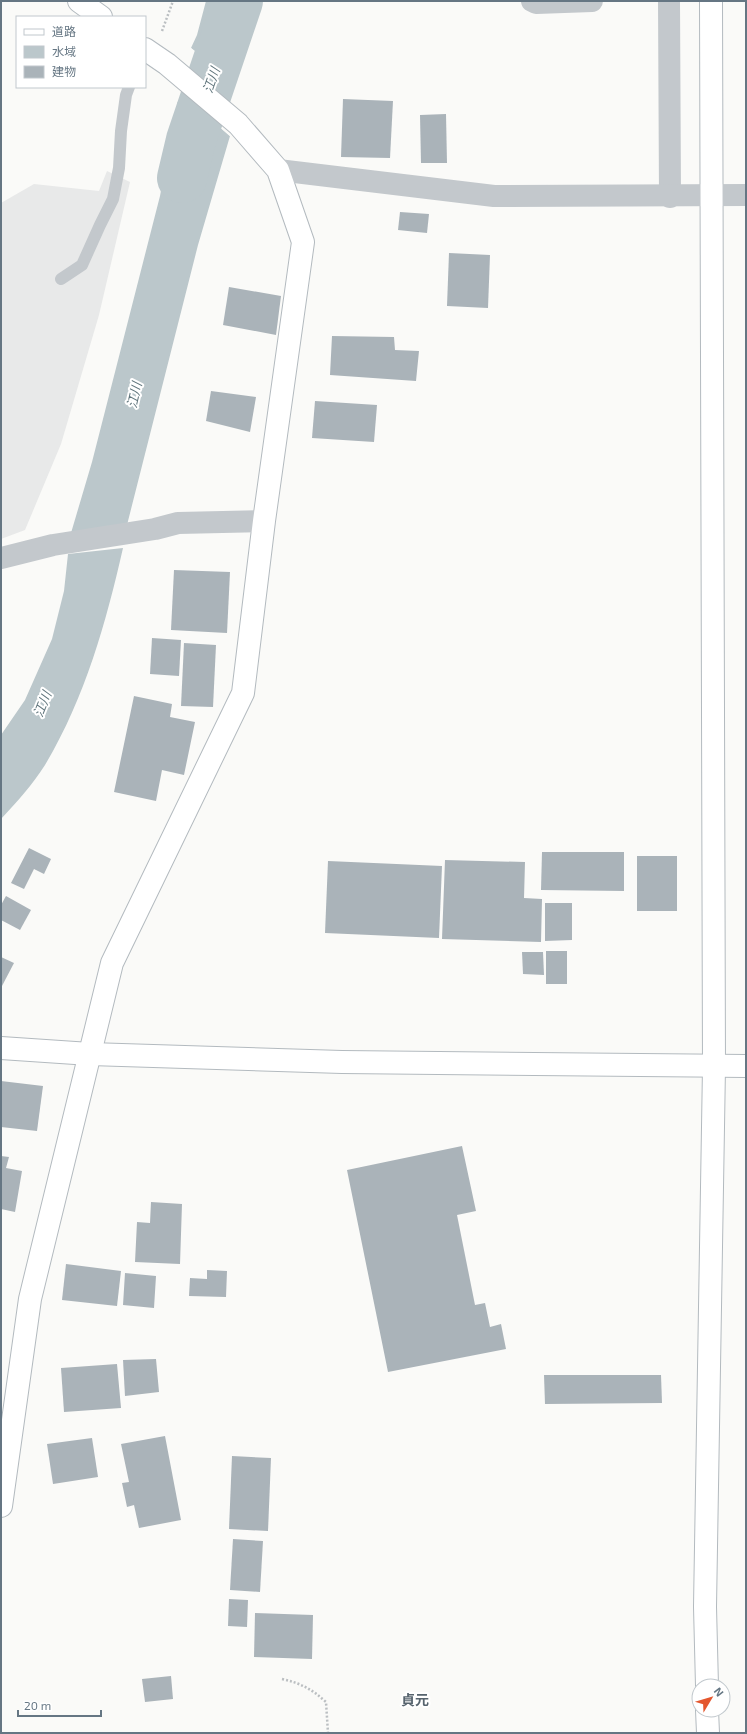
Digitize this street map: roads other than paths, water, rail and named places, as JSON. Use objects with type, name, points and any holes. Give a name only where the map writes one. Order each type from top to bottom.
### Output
[{"type":"street","points":[[79,1],[100,16]]},
{"type":"street","points":[[532,1],[536,3],[592,1]]},
{"type":"street","points":[[669,1],[670,197]]},
{"type":"street","points":[[707,1678],[705,1608],[714,1067],[713,194],[711,1]]},
{"type":"street","points":[[1,1506],[30,1299],[112,963],[242,693],[302,242],[278,170],[238,124],[152,56]]},
{"type":"street","points":[[278,170],[494,196],[670,197],[713,194],[746,195]]},
{"type":"street","points":[[1,558],[53,545],[155,529],[178,523],[264,521]]},
{"type":"street","points":[[1,1048],[90,1054],[342,1062],[714,1067],[746,1066]]},
{"type":"street","points":[[707,1718],[708,1733]]},
{"type":"lane","points":[[61,279],[82,265],[113,199],[119,168],[122,124],[126,95],[129,88]]},
{"type":"water","points":[[206,1],[260,1],[249,42],[232,81],[191,48],[197,35]]},
{"type":"water","points":[[183,96],[230,136],[198,245],[127,525],[71,533],[92,462],[160,196],[170,142],[179,111],[177,103]]},
{"type":"water","points":[[123,548],[93,660],[72,713],[45,765],[24,793],[1,819],[1,735],[25,700],[52,639],[64,591],[68,554]]},
{"type":"waterway","name":"江川","points":[[182,178],[191,140],[238,1]]},
{"type":"district","name":"貞元","points":[[415,1700]]}]
